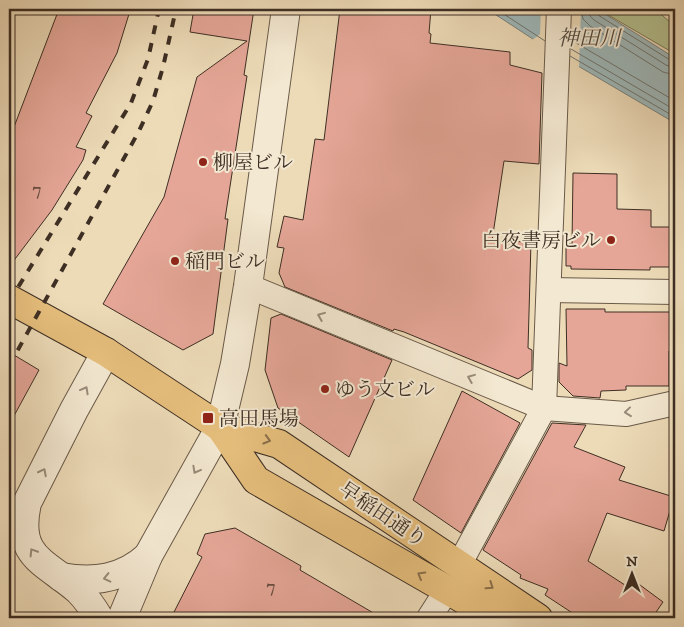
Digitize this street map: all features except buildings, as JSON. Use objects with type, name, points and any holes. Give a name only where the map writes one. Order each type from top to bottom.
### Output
[{"type":"main road","name":"早稲田通り","points":[[9,298],[106,352],[220,427],[279,444],[538,618]]},
{"type":"main road","name":"早稲田通り","points":[[220,427],[256,480],[470,603],[492,618]]},
{"type":"street","points":[[122,618],[148,556],[220,427],[235,364],[248,286],[286,9]]},
{"type":"street","points":[[459,565],[544,408],[559,9]]},
{"type":"street","points":[[248,286],[544,408],[626,414],[675,402]]},
{"type":"street","points":[[549,290],[675,292]]},
{"type":"street","points":[[99,618],[79,591],[44,566],[30,549],[24,528],[24,516],[31,495],[106,352]]},
{"type":"street","points":[[61,577],[94,581],[107,579],[129,570],[148,556]]},
{"type":"street","points":[[429,618],[446,590]]},
{"type":"green space","points":[[598,9],[655,9],[671,23],[670,51]]},
{"type":"water","name":"神田川","points":[[487,9],[597,9],[675,58],[675,123],[539,43]]},
{"type":"pier","points":[[541,9],[581,9],[579,68],[531,41],[540,34]]},
{"type":"railway","points":[[9,302],[131,103],[148,59],[159,9]]},
{"type":"railway","points":[[9,366],[139,131],[153,101],[176,9]]},
{"type":"place","name":"柳屋ビル","points":[[203,162]]},
{"type":"place","name":"白夜書房ビル","points":[[611,240]]},
{"type":"place","name":"稲門ビル","points":[[175,261]]},
{"type":"place","name":"ゆう文ビル","points":[[325,389]]},
{"type":"place","name":"高田馬場","points":[[208,418]]}]
